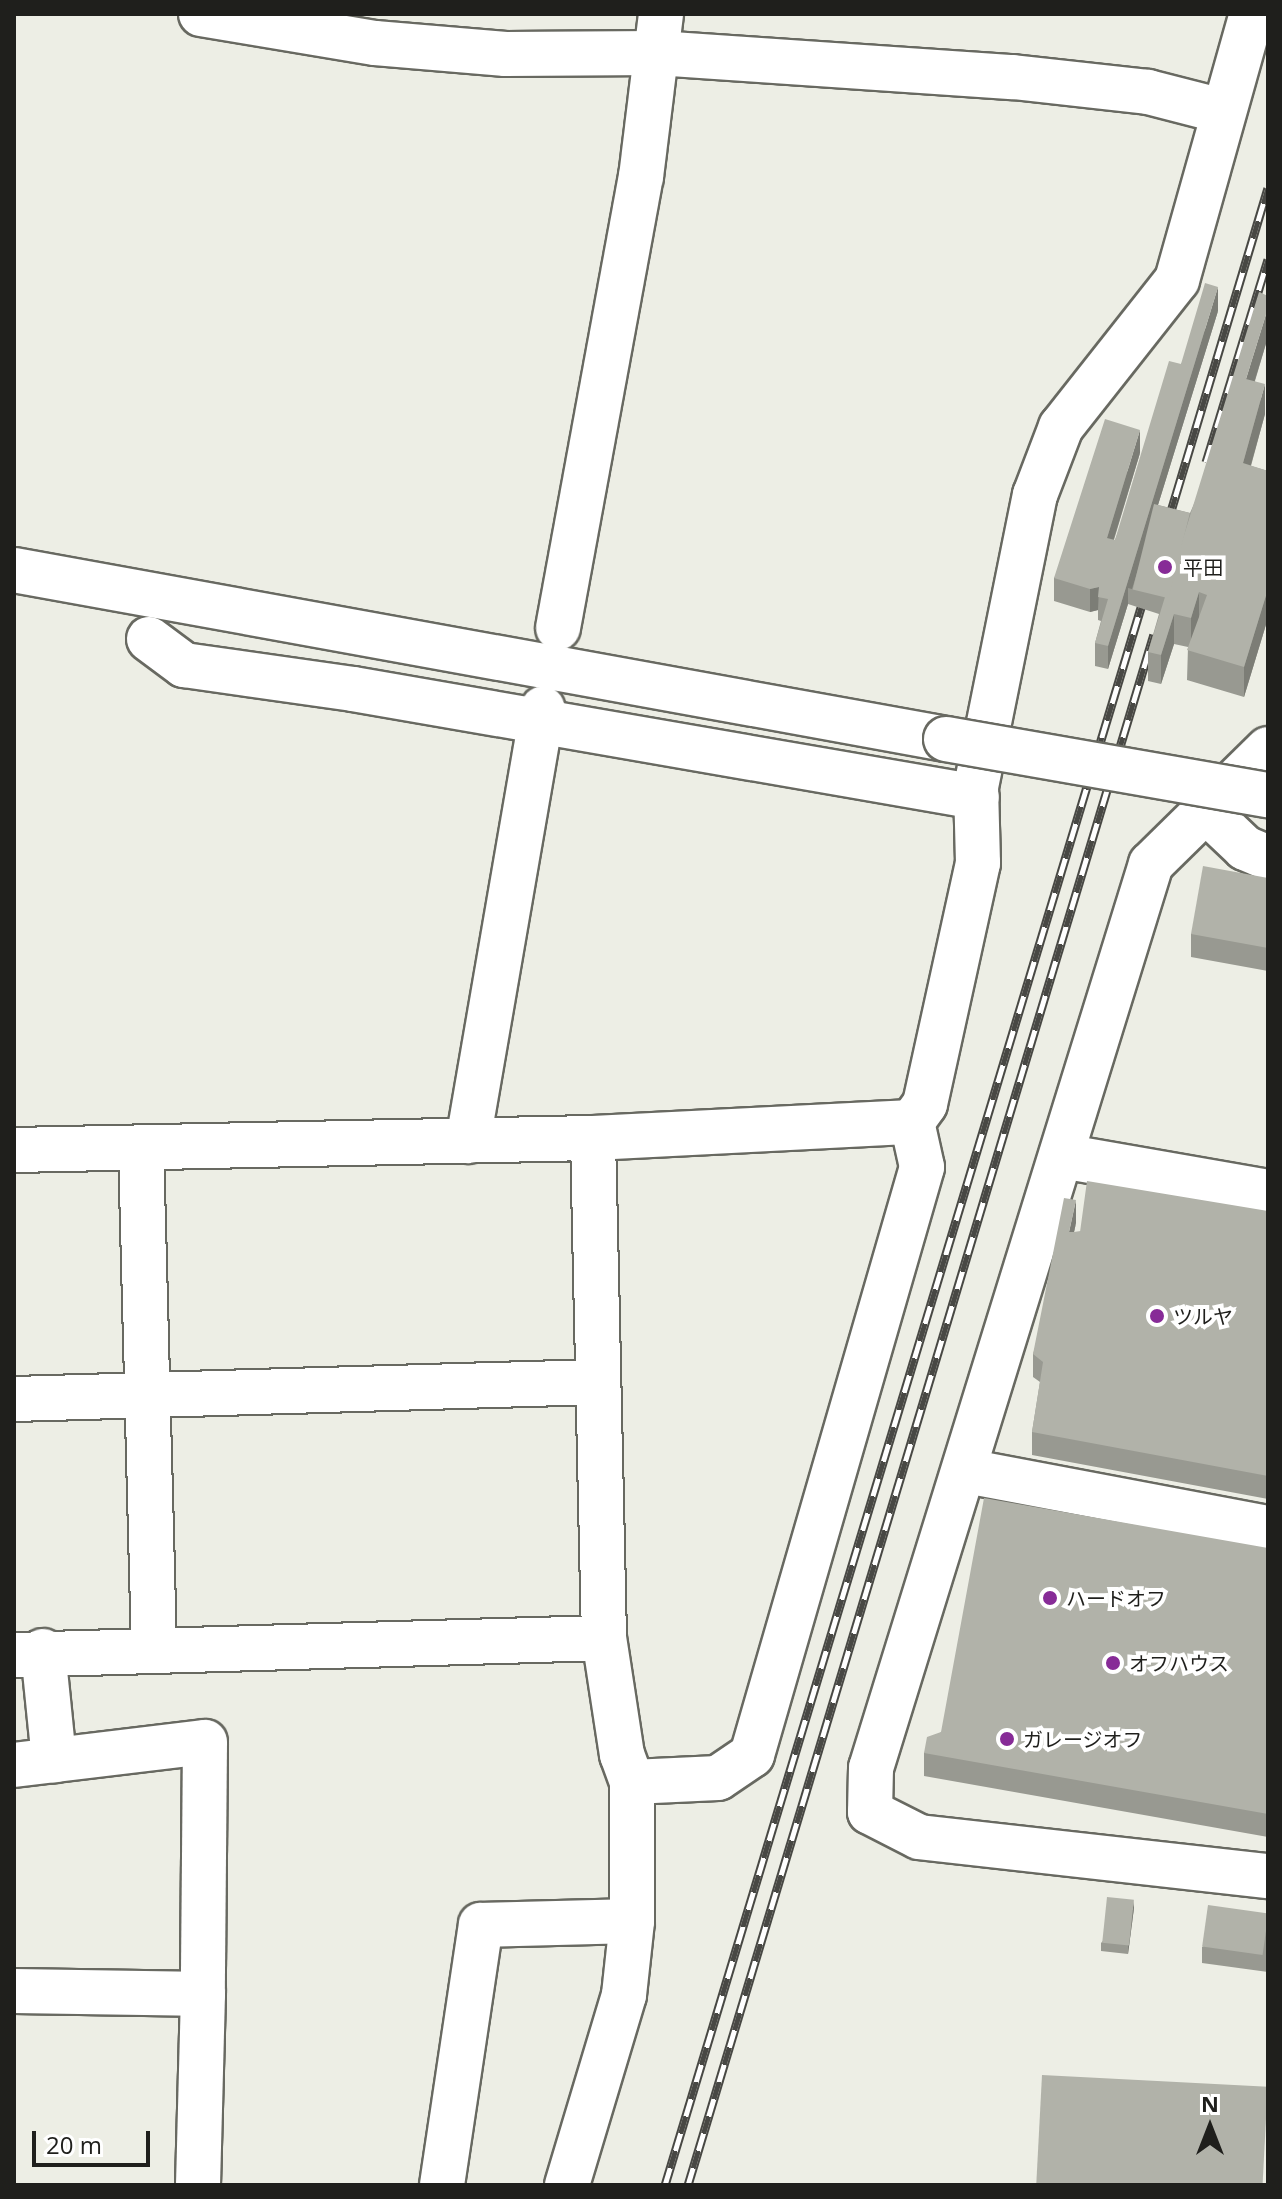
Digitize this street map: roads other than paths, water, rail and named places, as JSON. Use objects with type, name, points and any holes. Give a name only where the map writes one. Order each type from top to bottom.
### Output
[{"type":"street","points":[[201,14],[433,48],[506,54],[659,34],[1148,92],[1222,111]]},
{"type":"street","points":[[632,1782],[718,1778],[752,1755],[922,1167],[912,1122],[925,1104],[978,863],[977,797],[1035,495],[1061,427],[1177,280],[1222,111],[1252,14]]},
{"type":"street","points":[[558,628],[639,190],[659,34]]},
{"type":"street","points":[[14,570],[1268,795]]},
{"type":"street","points":[[149,639],[184,665],[542,715],[977,797]]},
{"type":"street","points":[[468,1141],[542,715]]},
{"type":"street","points":[[1268,749],[1151,864],[966,1471],[871,1768],[870,1812],[919,1837],[1268,1876]]},
{"type":"street","points":[[1205,810],[1245,848],[1268,858]]},
{"type":"street","points":[[14,1150],[593,1138],[912,1122]]},
{"type":"street","points":[[567,2185],[624,1995],[632,1921],[632,1782],[622,1755],[604,1638],[593,1138]]},
{"type":"street","points":[[141,1148],[154,1648]]},
{"type":"street","points":[[1062,1156],[1268,1192]]},
{"type":"street","points":[[14,1399],[597,1382]]},
{"type":"street","points":[[966,1471],[1268,1528]]},
{"type":"street","points":[[198,2185],[205,1742],[34,1762],[29,1653],[604,1638]]},
{"type":"street","points":[[442,2185],[481,1925],[632,1921]]},
{"type":"street","points":[[14,1991],[203,1994]]},
{"type":"railway","points":[[1165,531],[1268,188]]},
{"type":"railway","points":[[1206,462],[1268,259]]},
{"type":"railway","points":[[665,2185],[1147,588]]},
{"type":"railway","points":[[688,2185],[1154,634]]},
{"type":"place","name":"平田","points":[[1165,567]]},
{"type":"place","name":"ツルヤ","points":[[1157,1316]]},
{"type":"place","name":"ハードオフ","points":[[1050,1598]]},
{"type":"place","name":"オフハウス","points":[[1113,1663]]},
{"type":"place","name":"ガレージオフ","points":[[1007,1739]]}]
